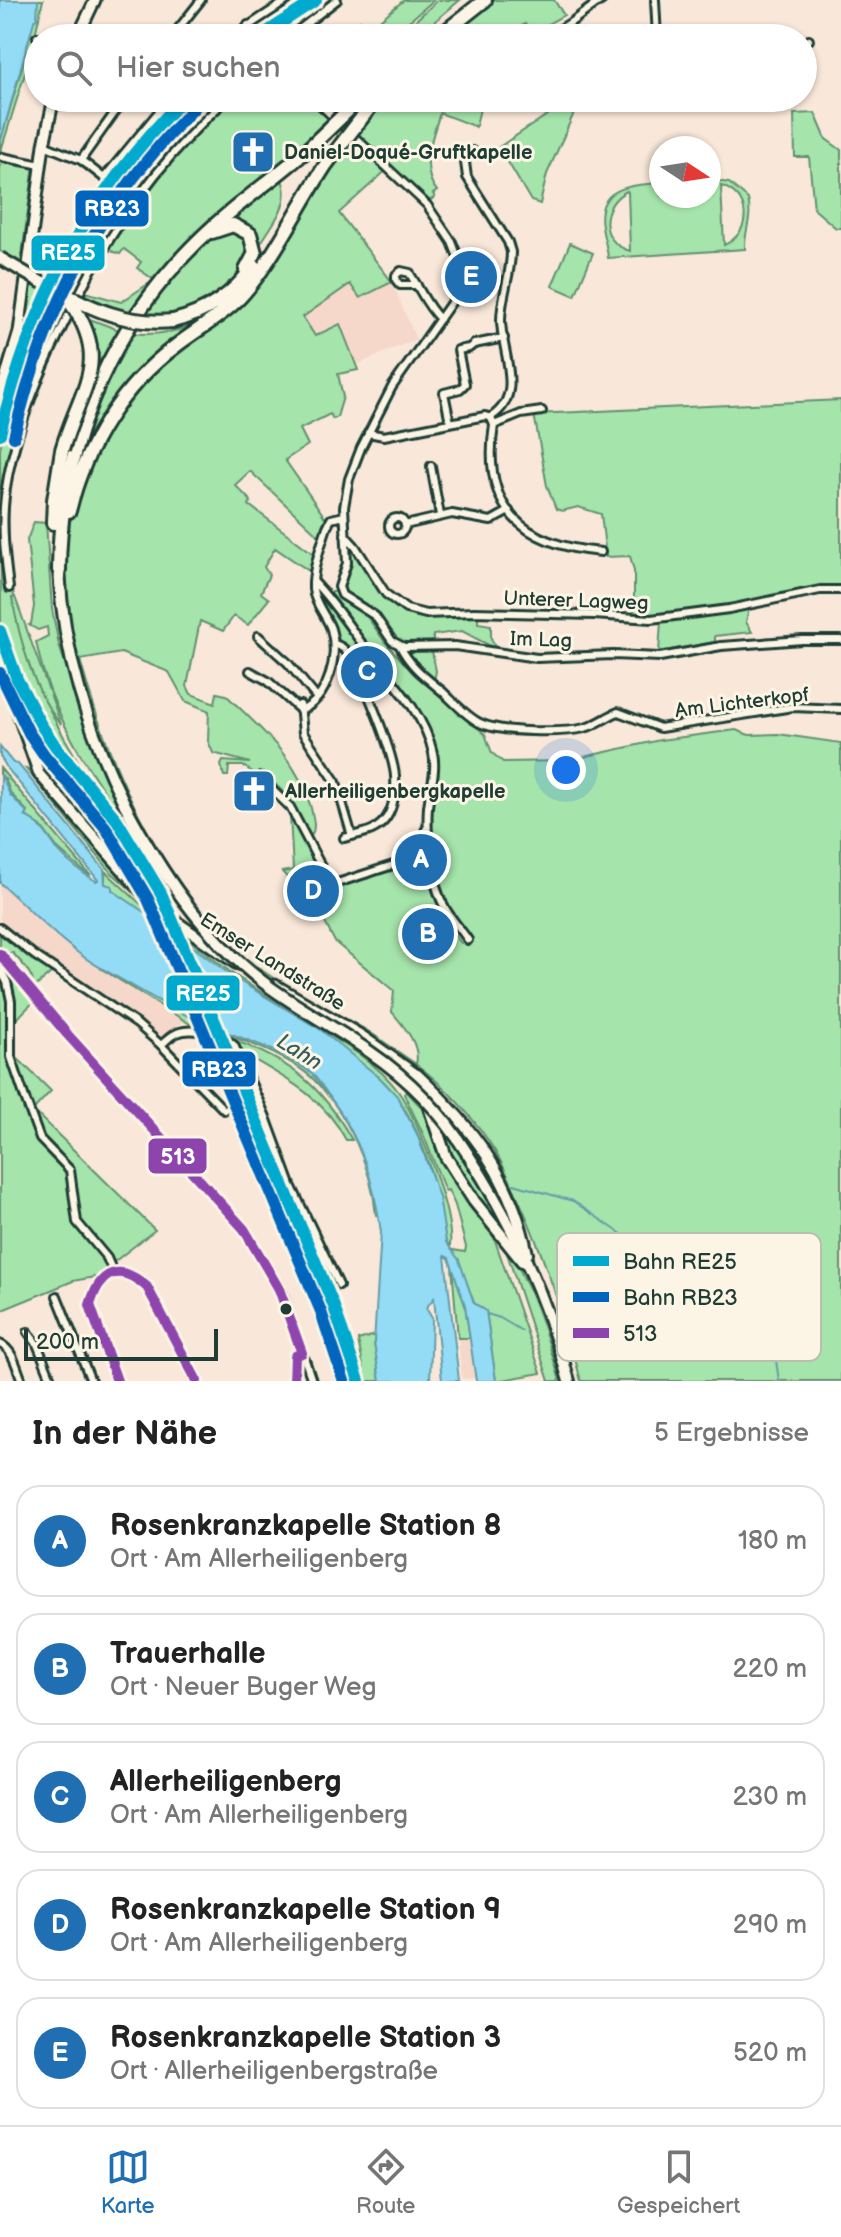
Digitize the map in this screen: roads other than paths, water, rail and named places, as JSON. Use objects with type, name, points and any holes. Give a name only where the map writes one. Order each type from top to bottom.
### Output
[{"type":"highway","points":[[442,24],[471,0]]},
{"type":"highway","points":[[455,24],[485,0]]},
{"type":"highway","points":[[59,570],[65,486],[79,431],[114,354],[144,306],[179,262],[213,227],[349,112]]},
{"type":"highway","points":[[46,285],[118,318],[174,324],[200,313],[240,284],[254,266],[355,112]]},
{"type":"highway","points":[[59,570],[68,513],[77,482],[112,412],[152,366],[232,305],[259,272],[324,161],[365,112]]},
{"type":"highway","points":[[199,241],[219,228],[233,225],[245,230],[253,240],[255,253],[252,261],[220,301]]},
{"type":"highway","points":[[46,285],[88,313],[118,324],[151,329],[205,316],[223,306],[259,272]]},
{"type":"highway","points":[[59,570],[54,500],[62,450],[88,377],[91,359],[87,328],[70,302]]},
{"type":"main road","points":[[0,258],[46,285]]},
{"type":"main road","points":[[59,570],[66,641],[84,709],[125,805],[167,878],[226,949],[276,991],[398,1073],[437,1112],[467,1153],[503,1212],[531,1272],[557,1340]]},
{"type":"main road","points":[[417,1075],[464,1121],[496,1169],[523,1231],[531,1272]]},
{"type":"main road","points":[[417,1075],[446,1157],[474,1201],[531,1272]]},
{"type":"main road","points":[[563,1361],[569,1381]]},
{"type":"street","points":[[84,24],[95,0]]},
{"type":"street","points":[[182,24],[201,0]]},
{"type":"street","points":[[253,24],[288,0]]},
{"type":"street","points":[[306,24],[337,0]]},
{"type":"street","points":[[567,24],[602,0]]},
{"type":"street","points":[[655,0],[656,24]]},
{"type":"street","points":[[0,395],[19,332],[51,112]]},
{"type":"street","points":[[81,160],[115,112]]},
{"type":"street","points":[[44,145],[81,160],[104,178],[158,112]]},
{"type":"street","points":[[9,588],[3,529],[6,490],[42,367],[114,231],[189,133],[212,112]]},
{"type":"street","points":[[328,112],[413,190],[436,217],[463,266],[463,280],[453,300],[392,387],[368,433],[344,496],[347,563],[339,592],[371,613],[391,640],[400,646]]},
{"type":"street","points":[[368,433],[384,436],[491,417],[500,411],[508,396],[510,371],[501,317],[511,252],[508,242],[467,177],[464,155],[473,151]]},
{"type":"street","points":[[2,157],[41,165]]},
{"type":"street","points":[[417,285],[431,310],[440,319]]},
{"type":"street","points":[[444,393],[464,386],[458,350],[504,338]]},
{"type":"street","points":[[434,387],[444,393],[450,422]]},
{"type":"street","points":[[494,425],[519,414],[542,411]]},
{"type":"street","points":[[491,417],[494,425],[490,461],[494,480],[509,511],[523,527],[543,540],[561,547],[601,552]]},
{"type":"street","points":[[431,466],[440,515]]},
{"type":"street","points":[[405,525],[452,514],[491,521],[509,511]]},
{"type":"street","points":[[250,671],[268,681],[300,708],[307,708],[316,697],[330,673],[334,644],[330,626],[313,593],[314,582],[326,528],[331,519],[344,516]]},
{"type":"street","name":"Unterer Lagweg","points":[[345,535],[394,602],[413,612],[426,614],[474,612],[651,619],[729,609],[820,590],[841,590]]},
{"type":"street","points":[[259,777],[290,807],[331,885],[415,858],[420,849],[427,825],[435,766],[425,729],[349,621],[314,582]]},
{"type":"street","points":[[258,636],[288,663],[316,697]]},
{"type":"street","name":"Im Lag","points":[[400,646],[456,646],[537,658],[660,657],[721,646],[841,640]]},
{"type":"street","points":[[334,644],[346,652],[375,711],[395,777],[393,803],[388,816],[376,829],[344,838]]},
{"type":"street","name":"Am Lichterkopf","points":[[400,646],[408,662],[478,722],[516,731],[584,728],[618,712],[660,728],[793,707],[841,709]]},
{"type":"street","name":"Emser Landstraße","points":[[0,663],[39,774],[148,899],[226,957],[362,1036],[417,1075]]},
{"type":"street","points":[[300,708],[303,733],[336,782],[352,836]]},
{"type":"street","points":[[427,825],[442,903],[468,940]]},
{"type":"street","points":[[0,928],[34,955],[137,1024],[224,1110]]},
{"type":"street","points":[[0,954],[67,1034],[244,1229],[283,1294],[312,1381]]},
{"type":"street","points":[[0,969],[11,1001],[11,1057],[40,1139],[70,1170],[77,1222],[107,1258],[113,1272]]},
{"type":"street","points":[[161,1045],[175,1033],[185,1031],[210,1033],[224,1037],[234,1045],[266,1117],[291,1185],[339,1285]]},
{"type":"street","points":[[117,1381],[90,1305],[98,1283],[113,1272],[139,1278],[147,1287],[197,1381]]},
{"type":"street","points":[[57,1296],[91,1381]]},
{"type":"street","points":[[28,1332],[37,1344],[52,1381]]},
{"type":"street","points":[[0,1344],[10,1352],[22,1381]]},
{"type":"street","points":[[294,1381],[295,1356],[302,1353]]},
{"type":"water","points":[[0,0],[38,0],[37,18],[33,24],[24,24],[24,57],[0,143]]},
{"type":"water","name":"Lahn","points":[[0,747],[13,763],[18,764],[104,869],[105,884],[112,886],[112,890],[236,979],[321,1030],[380,1078],[397,1096],[417,1134],[439,1197],[446,1242],[459,1260],[474,1303],[486,1311],[496,1381],[476,1381],[465,1305],[449,1258],[445,1256],[459,1381],[442,1381],[434,1298],[426,1308],[432,1318],[430,1381],[380,1381],[374,1343],[381,1232],[364,1161],[350,1128],[311,1073],[269,1049],[182,1014],[90,961],[63,941],[0,883],[1,774],[10,795],[27,812],[25,816],[41,828],[68,861],[98,880],[7,768],[0,756]]},
{"type":"waterway","points":[[514,1184],[573,1201],[620,1233]]},
{"type":"waterway","points":[[487,1314],[522,1331]]},
{"type":"waterway","points":[[776,1361],[779,1381]]},
{"type":"rail line","name":"RE25","points":[[279,24],[316,0]]},
{"type":"rail line","name":"RE25","points":[[0,434],[28,339],[68,253],[119,173],[171,112]]},
{"type":"rail line","name":"RB23","points":[[14,437],[42,344],[80,260],[130,182],[190,112]]},
{"type":"rail line","name":"RE25","points":[[0,631],[17,679],[41,725],[117,820],[161,893],[333,1304],[359,1381]]},
{"type":"rail line","name":"RB23","points":[[0,673],[29,733],[106,828],[148,899],[320,1309],[344,1381]]},
{"type":"place","name":"Daniel-Doqué-Gruftkapelle","points":[[253,152]]},
{"type":"place","name":"Rosenkranzkapelle Station 3","points":[[471,277]]},
{"type":"place","name":"Allerheiligenberg","points":[[367,672]]},
{"type":"place","name":"Allerheiligenbergkapelle","points":[[254,791]]},
{"type":"place","name":"Rosenkranzkapelle Station 8","points":[[421,860]]},
{"type":"place","name":"Rosenkranzkapelle Station 9","points":[[313,891]]},
{"type":"place","name":"Trauerhalle","points":[[428,934]]}]
